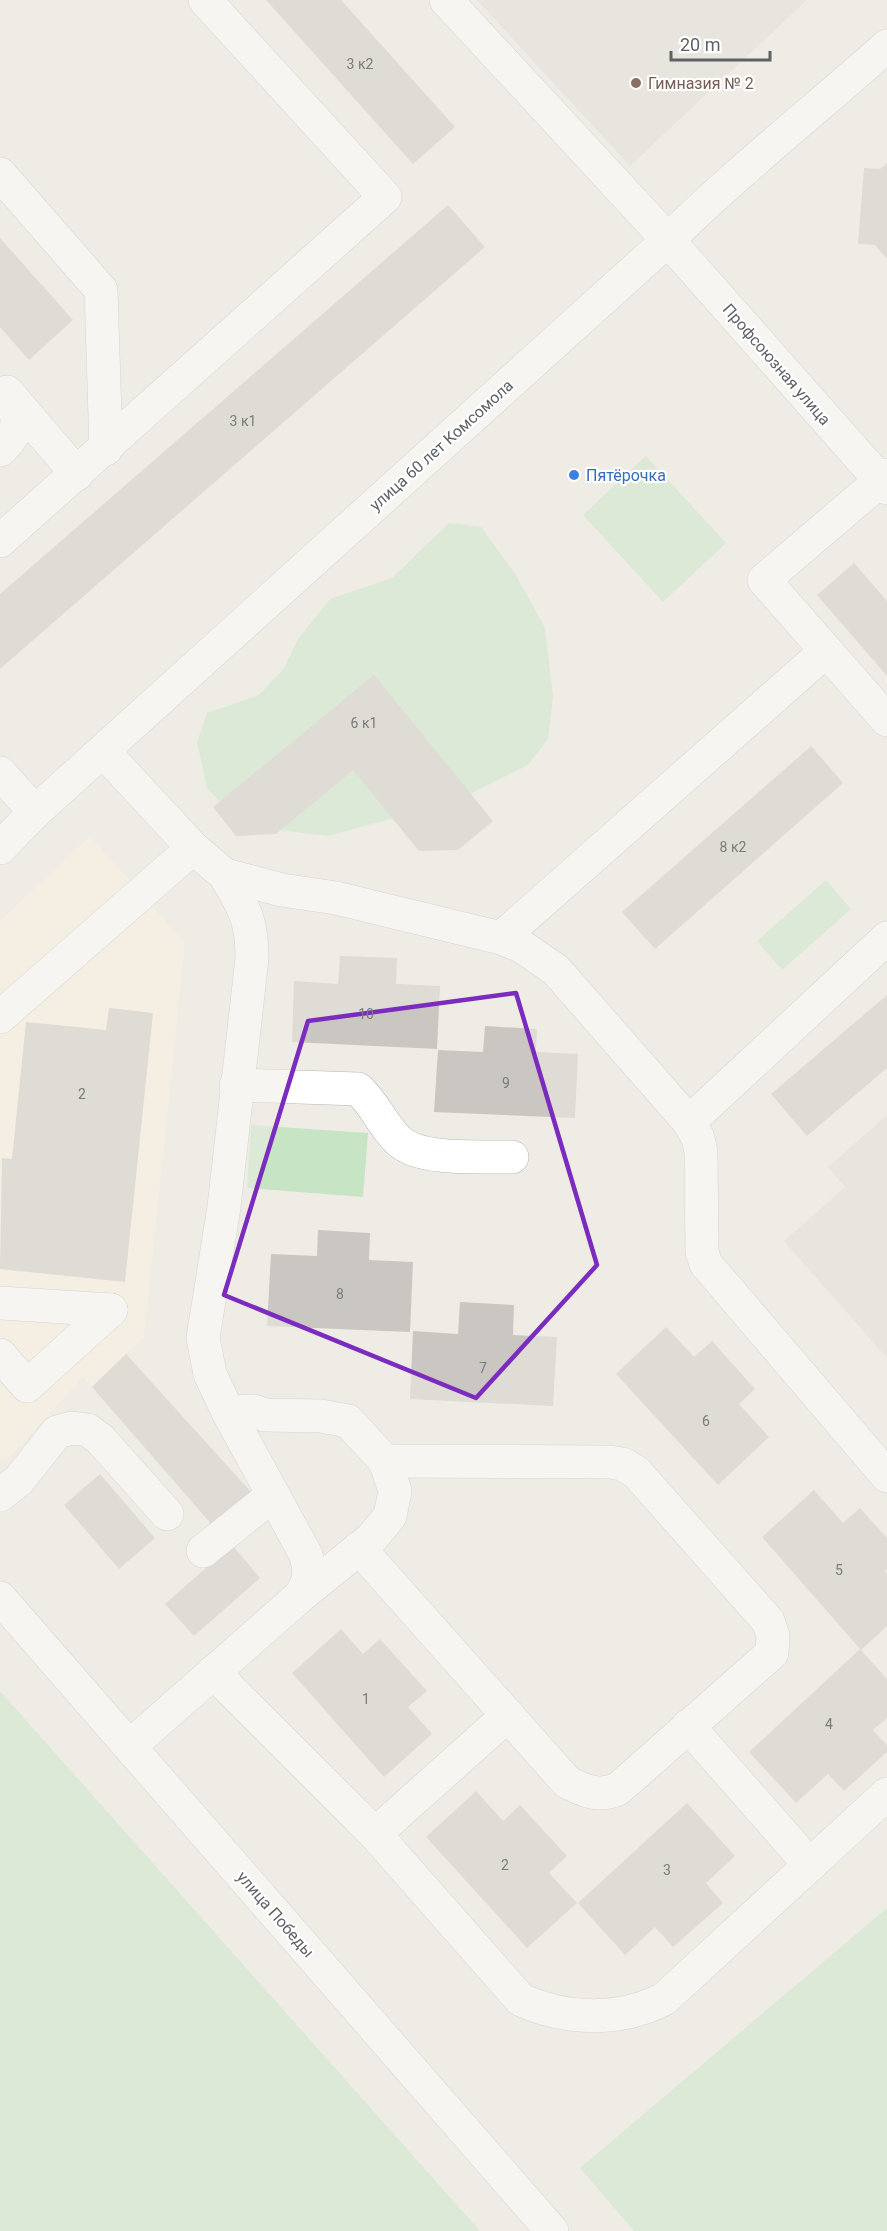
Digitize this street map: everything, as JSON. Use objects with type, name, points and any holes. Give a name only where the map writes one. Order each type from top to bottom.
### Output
[{"type":"street","points":[[0,541],[106,449],[385,198],[205,0]]},
{"type":"street","name":"Профсоюзная улица","points":[[446,0],[668,240],[884,480]]},
{"type":"street","name":"улица 60 лет Комсомола","points":[[0,848],[35,812],[668,240],[724,184],[772,147],[887,46]]},
{"type":"street","points":[[0,174],[101,290],[106,449]]},
{"type":"street","points":[[4,388],[77,474]]},
{"type":"street","points":[[0,450],[13,439],[17,427],[17,411],[4,388]]},
{"type":"street","points":[[884,480],[764,580],[887,720]]},
{"type":"street","points":[[501,938],[826,651]]},
{"type":"street","points":[[103,751],[193,848],[225,875],[243,906],[252,930],[252,958],[224,1207],[203,1338],[210,1374],[228,1412],[306,1555],[309,1570],[307,1586],[299,1597]]},
{"type":"street","points":[[0,773],[35,812]]},
{"type":"street","points":[[0,1017],[193,848]]},
{"type":"street","points":[[225,875],[282,890],[336,898],[501,938],[521,946],[556,970],[689,1122],[698,1138],[701,1152],[702,1252],[706,1264],[887,1476]]},
{"type":"street","points":[[689,1122],[887,938]]},
{"type":"street","points":[[237,1085],[358,1089],[370,1100],[399,1141],[412,1150],[429,1154],[512,1157]]},
{"type":"street","points":[[0,1303],[111,1310],[27,1386],[0,1355]]},
{"type":"street","points":[[130,1746],[299,1597],[359,1548],[390,1516],[395,1491],[385,1461],[348,1421],[321,1416],[265,1414],[254,1411],[228,1412]]},
{"type":"street","points":[[0,1495],[19,1480],[57,1432],[80,1429],[88,1430],[101,1440],[167,1514]]},
{"type":"street","points":[[359,1548],[567,1782],[585,1791],[604,1795],[618,1789],[772,1653],[773,1636],[768,1621],[637,1473],[623,1464],[609,1462],[385,1461]]},
{"type":"street","points":[[203,1551],[273,1495]]},
{"type":"street","name":"улица Победы","points":[[0,1598],[552,2231]]},
{"type":"street","points":[[213,1672],[375,1834],[521,2000],[546,2011],[607,2016],[643,2009],[664,1999],[887,1794]]},
{"type":"street","points":[[375,1834],[508,1715]]},
{"type":"street","points":[[688,1726],[810,1864]]},
{"type":"highlighted area","points":[[516,993],[597,1265],[476,1398],[224,1295],[308,1021]]},
{"type":"shaded area","name":"Гимназия № 2","points":[[477,0],[807,0],[630,166]]},
{"type":"shaded area","points":[[90,836],[185,943],[144,1337],[92,1387],[83,1377],[5,1462],[0,1456],[0,921]]},
{"type":"shaded area","points":[[887,1115],[887,1358],[784,1241],[845,1187],[828,1167]]},
{"type":"green space","points":[[646,456],[726,543],[663,602],[583,515]]},
{"type":"green space","points":[[449,523],[481,527],[516,575],[545,628],[553,697],[548,739],[528,765],[456,801],[328,836],[271,829],[233,816],[207,788],[197,742],[207,713],[259,695],[284,668],[298,639],[330,599],[392,578]]},
{"type":"green space","points":[[826,880],[851,909],[782,970],[757,941]]},
{"type":"green space","points":[[251,1125],[368,1133],[363,1197],[247,1188]]},
{"type":"green space","points":[[0,1691],[480,2231],[0,2231]]},
{"type":"green space","points":[[887,1908],[887,2231],[634,2231],[580,2168]]},
{"type":"building","points":[[266,0],[341,0],[455,127],[413,164]]},
{"type":"building","points":[[887,163],[887,259],[875,245],[858,244],[864,168],[880,169]]},
{"type":"building","points":[[448,205],[485,247],[0,669],[0,594]]},
{"type":"building","points":[[0,238],[73,320],[29,360],[0,327]]},
{"type":"building","points":[[854,563],[887,601],[887,676],[817,595]]},
{"type":"building","points":[[374,675],[493,821],[458,850],[419,851],[353,770],[276,834],[236,836],[213,807]]},
{"type":"building","points":[[811,746],[843,783],[655,949],[622,912]]},
{"type":"building","points":[[340,956],[397,958],[396,984],[440,986],[437,1049],[292,1042],[294,981],[338,984]]},
{"type":"building","points":[[887,995],[887,1068],[807,1136],[771,1094]]},
{"type":"building","points":[[109,1008],[153,1013],[125,1282],[0,1269],[2,1158],[12,1159],[26,1022],[106,1030]]},
{"type":"building","points":[[485,1026],[537,1029],[536,1052],[578,1054],[575,1118],[434,1112],[438,1050],[483,1052]]},
{"type":"building","points":[[318,1230],[370,1233],[369,1260],[413,1262],[410,1332],[267,1326],[271,1254],[317,1256]]},
{"type":"building","points":[[460,1302],[514,1305],[513,1335],[557,1337],[553,1406],[410,1399],[413,1331],[458,1334]]},
{"type":"building","points":[[666,1327],[694,1357],[712,1341],[755,1389],[739,1404],[769,1437],[718,1485],[616,1374]]},
{"type":"building","points":[[126,1354],[252,1493],[213,1526],[92,1387]]},
{"type":"building","points":[[100,1474],[155,1538],[119,1569],[64,1505]]},
{"type":"building","points":[[814,1490],[843,1523],[860,1508],[887,1538],[887,1569],[885,1571],[887,1574],[887,1626],[861,1650],[762,1537]]},
{"type":"building","points":[[232,1545],[260,1578],[194,1636],[165,1604]]},
{"type":"building","points":[[341,1629],[363,1654],[380,1639],[427,1691],[408,1707],[432,1734],[384,1777],[292,1673]]},
{"type":"building","points":[[860,1649],[887,1679],[887,1718],[873,1730],[887,1745],[887,1752],[844,1791],[828,1774],[796,1803],[749,1752]]},
{"type":"building","points":[[476,1791],[503,1821],[520,1805],[567,1856],[549,1873],[577,1903],[527,1948],[426,1837]]},
{"type":"building","points":[[687,1803],[735,1856],[706,1883],[723,1903],[673,1947],[655,1927],[625,1955],[578,1903]]},
{"type":"place","name":"Гимназия № 2","points":[[636,83]]},
{"type":"place","name":"Пятёрочка","points":[[574,475]]}]
